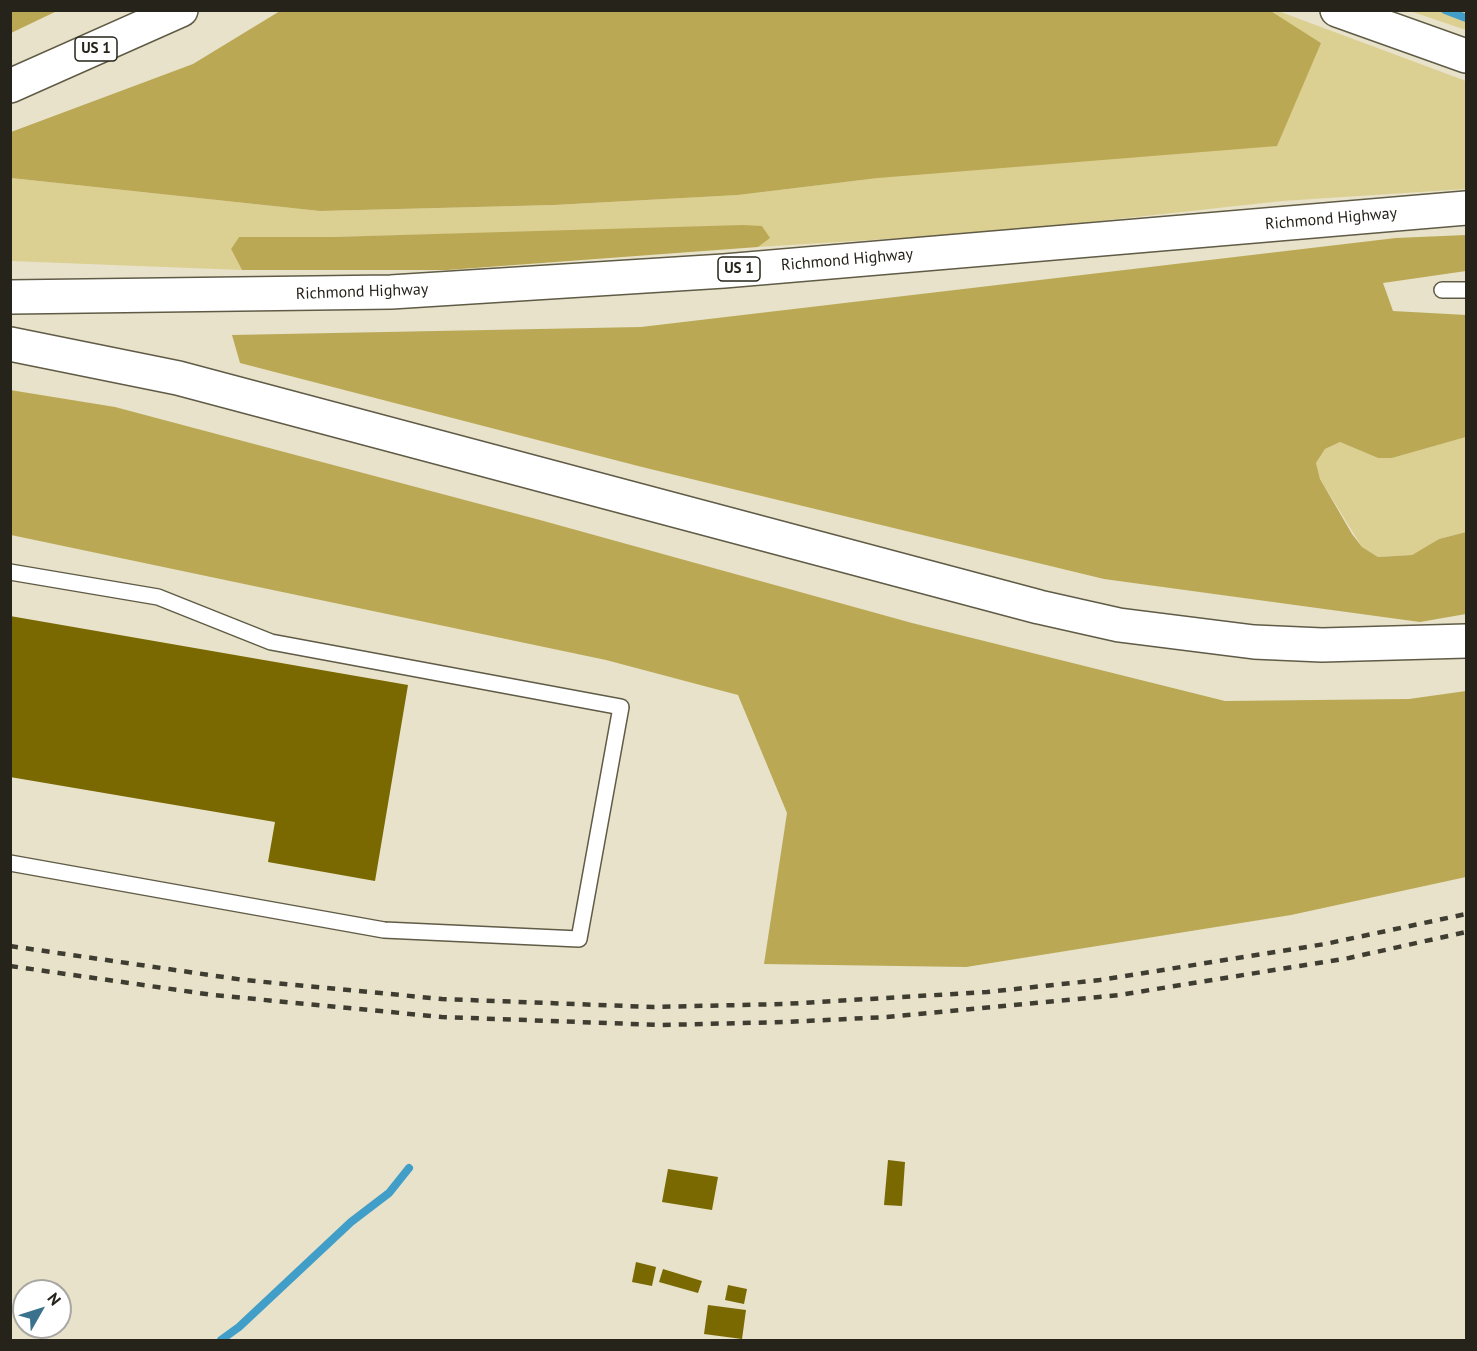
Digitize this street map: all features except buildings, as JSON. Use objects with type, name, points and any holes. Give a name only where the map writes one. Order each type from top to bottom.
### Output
[{"type":"main road","name":"US 1","points":[[10,86],[181,10]]},
{"type":"main road","points":[[1337,10],[1467,56]]},
{"type":"main road","name":"Richmond Highway","points":[[10,297],[391,292],[735,270],[1467,208]]},
{"type":"main road","points":[[10,344],[178,378],[1039,607],[1119,625],[1254,642],[1322,645],[1467,641]]},
{"type":"lane","points":[[1442,290],[1467,290]]},
{"type":"lane","points":[[10,572],[158,597],[271,642],[621,707],[579,939],[384,930],[10,863]]},
{"type":"shaded area","points":[[11,10],[57,10],[57,11],[11,33]]},
{"type":"shaded area","points":[[1269,10],[1321,43],[1277,146],[878,178],[738,195],[554,205],[320,211],[11,178],[11,132],[193,64],[280,11]]},
{"type":"shaded area","points":[[1269,11],[1278,11],[1466,81],[1466,189],[1282,201],[999,232],[758,247],[769,238],[762,226],[332,237],[239,237],[231,249],[242,270],[11,261],[11,178],[320,211],[554,205],[738,195],[878,178],[1321,43]]},
{"type":"shaded area","points":[[1410,11],[1466,11],[1466,30]]},
{"type":"shaded area","points":[[762,226],[770,238],[758,247],[447,270],[242,270],[231,249],[239,237],[332,237]]},
{"type":"shaded area","points":[[1466,235],[1466,271],[1383,283],[1393,311],[1466,315],[1466,437],[1392,458],[1378,458],[1340,442],[1325,449],[1316,463],[1320,479],[1352,534],[1362,547],[1378,557],[1412,555],[1439,539],[1466,532],[1466,614],[1420,622],[1104,579],[642,467],[240,363],[232,335],[641,327],[1396,238]]},
{"type":"shaded area","points":[[10,390],[115,407],[540,520],[912,623],[1225,701],[1409,699],[1466,691],[1466,877],[1291,915],[966,967],[764,964],[787,813],[738,695],[606,660],[11,535]]},
{"type":"shaded area","points":[[1466,437],[1466,532],[1439,539],[1412,555],[1378,557],[1362,547],[1320,479],[1316,463],[1325,449],[1340,442],[1378,458],[1392,458]]},
{"type":"waterway","points":[[1445,10],[1466,18]]},
{"type":"waterway","points":[[221,1340],[239,1327],[351,1222],[389,1193],[409,1168]]},
{"type":"railway","points":[[10,946],[244,980],[442,999],[653,1007],[784,1004],[987,992],[1100,980],[1325,944],[1466,914]]},
{"type":"railway","points":[[10,966],[213,995],[442,1017],[661,1025],[887,1017],[1119,995],[1349,958],[1466,932]]}]
